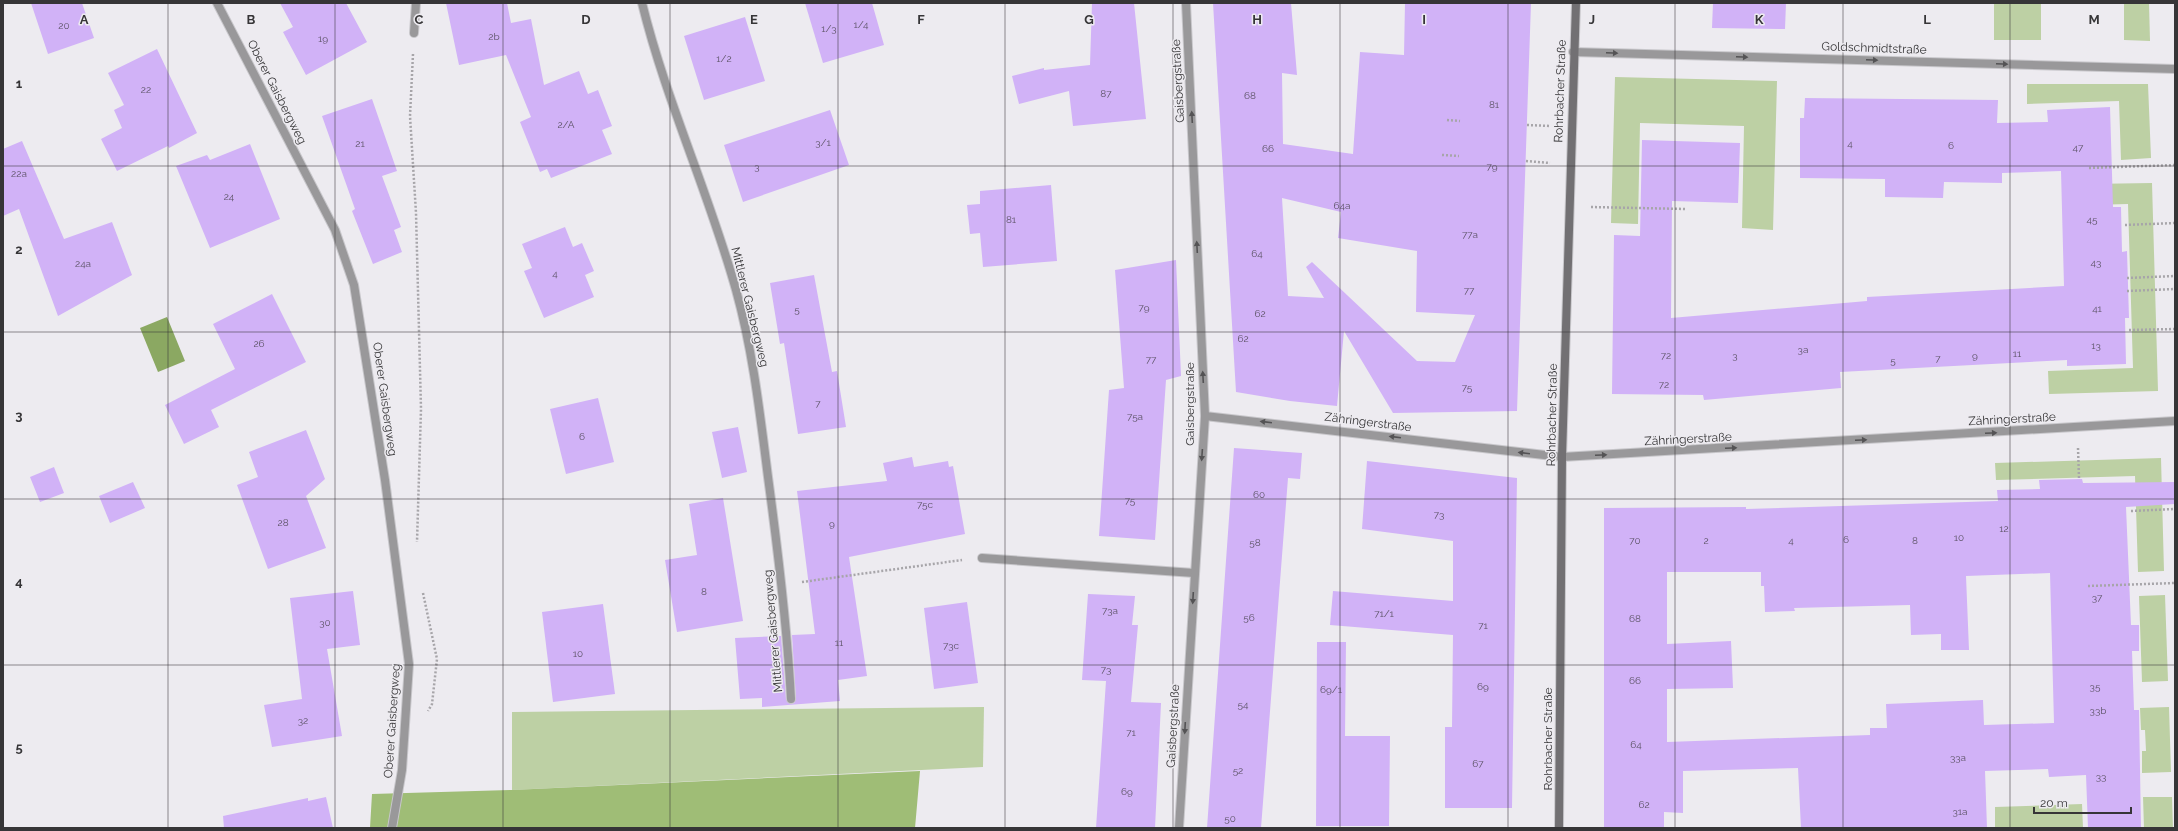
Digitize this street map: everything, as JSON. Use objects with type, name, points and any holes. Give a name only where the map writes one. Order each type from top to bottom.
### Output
[{"type":"main road","name":"Rohrbacher Straße","points":[[1559,828],[1562,457],[1573,52],[1576,3]]},
{"type":"street","name":"Oberer Gaisbergweg","points":[[217,3],[334,230],[354,285],[385,480],[409,664],[402,770],[392,828]]},
{"type":"street","points":[[414,33],[416,3]]},
{"type":"street","name":"Mittlerer Gaisbergweg","points":[[642,3],[656,57],[721,241],[745,326],[755,374],[782,585],[791,699]]},
{"type":"street","name":"Gaisbergstraße","points":[[1179,828],[1205,416],[1186,3]]},
{"type":"street","name":"Goldschmidtstraße","points":[[1573,52],[2175,69]]},
{"type":"street","name":"Zähringerstraße","points":[[1205,416],[1562,457],[2077,428],[2175,421]]},
{"type":"street","points":[[982,558],[1194,572]]},
{"type":"path","points":[[414,33],[410,116],[416,213],[421,409],[417,548]]},
{"type":"path","points":[[1447,120],[1460,121]]},
{"type":"path","points":[[1442,155],[1459,156]]},
{"type":"path","points":[[2089,168],[2175,165]]},
{"type":"path","points":[[1569,206],[1686,209]]},
{"type":"path","points":[[2125,225],[2175,223]]},
{"type":"path","points":[[2127,278],[2175,276]]},
{"type":"path","points":[[2127,291],[2175,289]]},
{"type":"path","points":[[2129,330],[2175,329]]},
{"type":"path","points":[[2077,428],[2079,478]]},
{"type":"path","points":[[2131,511],[2175,509]]},
{"type":"path","points":[[782,585],[982,558]]},
{"type":"path","points":[[2088,586],[2175,583]]},
{"type":"path","points":[[423,591],[437,659],[434,689]]},
{"type":"shaded area","points":[[1994,3],[2041,3],[2041,40],[1994,40]]},
{"type":"shaded area","points":[[2124,3],[2149,3],[2150,41],[2124,40]]},
{"type":"shaded area","points":[[1615,77],[1777,81],[1773,230],[1742,228],[1744,126],[1640,123],[1638,224],[1611,223]]},
{"type":"shaded area","points":[[2027,84],[2148,84],[2151,158],[2121,160],[2119,101],[2027,104]]},
{"type":"shaded area","points":[[2152,183],[2158,391],[2049,394],[2048,371],[2133,368],[2128,204],[2090,205],[2089,184]]},
{"type":"shaded area","points":[[167,317],[185,361],[158,372],[140,328]]},
{"type":"shaded area","points":[[2161,458],[2164,571],[2138,572],[2135,476],[1996,480],[1995,463]]},
{"type":"shaded area","points":[[2165,595],[2168,681],[2142,682],[2139,596]]},
{"type":"shaded area","points":[[984,707],[983,767],[512,790],[512,712]]},
{"type":"shaded area","points":[[2169,707],[2171,772],[2142,773],[2142,751],[2146,751],[2145,730],[2141,730],[2140,708]]},
{"type":"shaded area","points":[[920,771],[915,828],[370,828],[372,794],[512,790]]},
{"type":"shaded area","points":[[2143,797],[2172,797],[2173,828],[2144,828]]},
{"type":"shaded area","points":[[2082,804],[2083,828],[1995,828],[1995,807]]},
{"type":"building","points":[[31,3],[82,3],[94,38],[48,54]]},
{"type":"building","points":[[280,3],[346,3],[367,42],[306,75],[283,32],[293,27]]},
{"type":"building","points":[[446,3],[507,3],[511,23],[531,19],[544,85],[579,71],[588,94],[598,90],[612,126],[602,130],[612,154],[551,178],[547,169],[540,172],[520,122],[531,117],[506,55],[459,65]]},
{"type":"building","points":[[805,3],[872,3],[884,45],[823,63]]},
{"type":"building","points":[[1092,3],[1134,3],[1146,119],[1073,126],[1069,91],[1019,104],[1012,76],[1044,68],[1044,70],[1090,65]]},
{"type":"building","points":[[1213,3],[1291,3],[1297,75],[1282,73],[1283,144],[1353,154],[1360,52],[1404,55],[1405,3],[1531,3],[1517,411],[1393,413],[1344,331],[1337,406],[1290,401],[1236,392]],"holes":[[[1282,198],[1341,212],[1338,238],[1417,251],[1416,312],[1475,315],[1455,362],[1417,361],[1312,262],[1306,267],[1324,298],[1288,296]]]},
{"type":"building","points":[[1713,3],[1786,3],[1785,29],[1712,28]]},
{"type":"building","points":[[745,17],[765,81],[704,100],[684,36]]},
{"type":"building","points":[[157,49],[197,133],[169,148],[168,146],[117,171],[101,139],[122,128],[114,110],[124,105],[108,73]]},
{"type":"building","points":[[1805,98],[1998,100],[1997,123],[2048,122],[2047,110],[2110,107],[2113,207],[2121,207],[2122,252],[2127,251],[2129,318],[2125,318],[2126,364],[2067,366],[2067,360],[1840,372],[1841,388],[1704,400],[1703,395],[1612,394],[1614,235],[1640,236],[1642,140],[1740,143],[1738,203],[1672,201],[1671,318],[1867,301],[1867,297],[2064,286],[2061,171],[2002,173],[2002,183],[1944,182],[1943,198],[1885,197],[1885,179],[1800,178],[1800,118],[1804,118]]},
{"type":"building","points":[[372,99],[397,171],[382,176],[401,227],[394,230],[402,252],[373,264],[352,211],[355,209],[322,116]]},
{"type":"building","points":[[830,110],[849,165],[743,202],[724,145]]},
{"type":"building","points":[[22,141],[64,239],[112,222],[132,275],[58,316],[19,209],[3,216],[3,149]]},
{"type":"building","points":[[250,144],[280,219],[210,248],[176,166],[207,155],[210,160]]},
{"type":"building","points":[[1051,185],[1057,261],[983,267],[980,233],[970,234],[967,205],[980,204],[980,191]]},
{"type":"building","points":[[565,227],[573,247],[582,243],[594,271],[585,275],[594,297],[544,318],[524,271],[532,268],[522,244]]},
{"type":"building","points":[[1176,260],[1181,376],[1166,380],[1155,540],[1099,536],[1109,390],[1124,388],[1115,270]]},
{"type":"building","points":[[814,275],[832,372],[837,371],[846,427],[798,434],[784,343],[780,344],[770,283]]},
{"type":"building","points":[[272,294],[306,362],[211,410],[219,427],[184,444],[165,405],[235,369],[213,324]]},
{"type":"building","points":[[598,398],[614,462],[566,474],[550,409]]},
{"type":"building","points":[[738,427],[747,472],[722,478],[712,432]]},
{"type":"building","points":[[306,430],[325,479],[306,496],[326,548],[268,569],[237,485],[258,477],[249,452]]},
{"type":"building","points":[[1234,448],[1302,453],[1300,479],[1288,478],[1261,828],[1207,828]]},
{"type":"building","points":[[912,457],[914,467],[948,461],[949,467],[953,466],[965,534],[849,557],[867,676],[838,680],[840,701],[762,707],[762,698],[740,699],[735,638],[781,636],[786,699],[791,704],[794,703],[796,699],[792,635],[815,634],[797,491],[887,481],[883,463]]},
{"type":"building","points":[[1367,461],[1517,478],[1512,808],[1445,808],[1445,727],[1452,727],[1453,635],[1330,625],[1333,591],[1453,601],[1453,541],[1362,529]]},
{"type":"building","points":[[54,467],[64,493],[40,502],[30,477]]},
{"type":"building","points":[[2082,479],[2083,483],[2175,482],[2175,504],[2126,507],[2131,625],[2139,625],[2139,651],[2132,651],[2134,710],[2139,710],[2141,828],[2088,828],[2086,775],[2049,777],[2048,769],[1985,771],[1987,828],[1801,828],[1798,768],[1683,771],[1683,813],[1664,812],[1664,828],[1604,828],[1604,508],[1746,507],[1746,509],[1998,501],[1997,490],[2040,489],[2039,480]],"holes":[[[1667,572],[1761,572],[1761,586],[1764,586],[1765,612],[1795,611],[1794,608],[1910,605],[1911,635],[1941,634],[1941,650],[1969,650],[1966,576],[2050,573],[2054,723],[1984,725],[1983,700],[1886,704],[1887,728],[1870,728],[1870,735],[1667,742],[1667,689],[1733,688],[1731,641],[1667,644]]]},
{"type":"building","points":[[133,482],[145,508],[110,523],[99,496]]},
{"type":"building","points":[[723,498],[743,621],[677,632],[665,560],[697,555],[689,504]]},
{"type":"building","points":[[353,591],[360,645],[327,649],[342,736],[272,747],[264,705],[302,699],[290,598]]},
{"type":"building","points":[[1088,594],[1135,596],[1132,625],[1138,625],[1131,702],[1161,703],[1155,828],[1096,828],[1106,681],[1082,680]]},
{"type":"building","points":[[967,602],[978,683],[934,689],[924,608]]},
{"type":"building","points":[[603,604],[615,694],[553,702],[542,612]]},
{"type":"building","points":[[1317,642],[1346,642],[1345,736],[1390,736],[1389,826],[1316,826]]},
{"type":"building","points":[[326,797],[333,828],[224,828],[223,816],[308,798],[308,801]]}]
